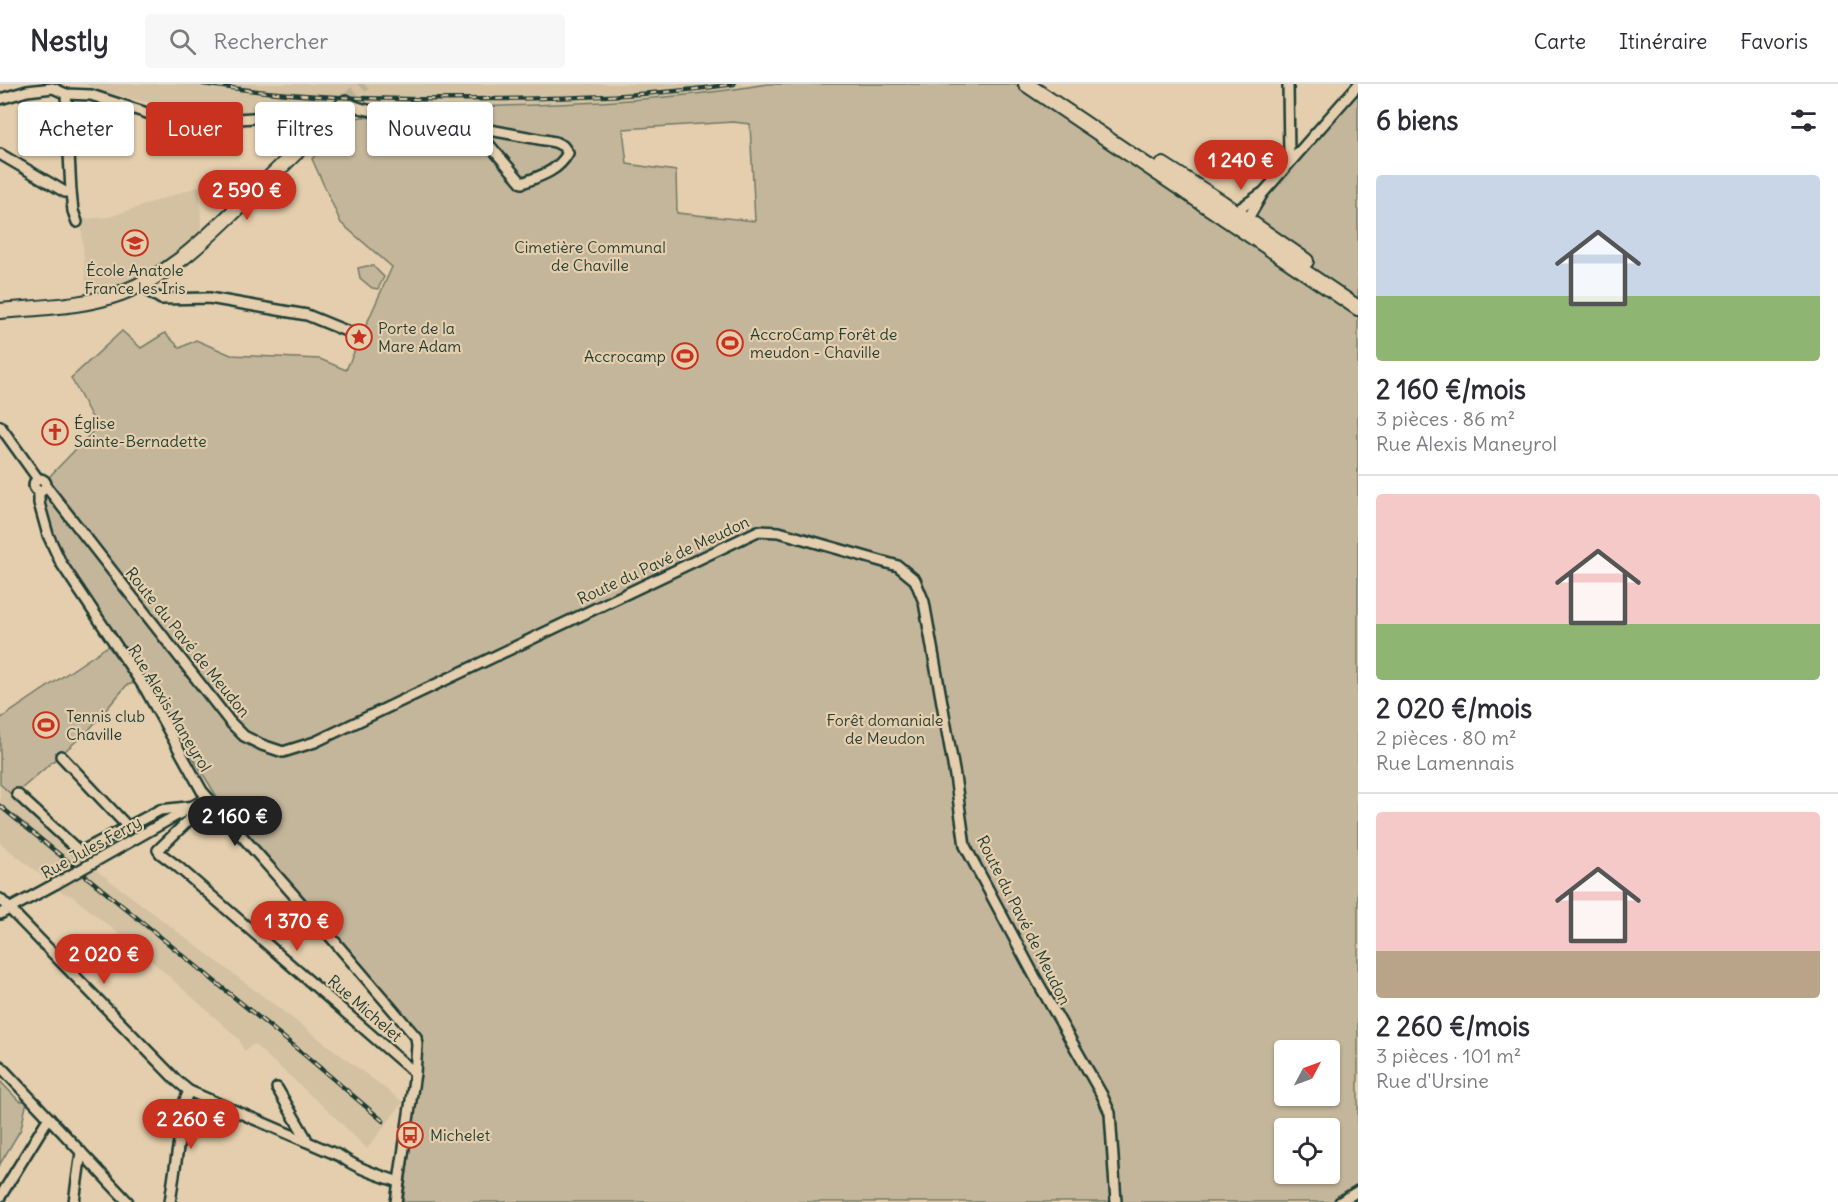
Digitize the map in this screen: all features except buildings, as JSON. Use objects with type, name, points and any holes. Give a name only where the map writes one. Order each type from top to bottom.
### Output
[{"type":"main road","points":[[1026,84],[1358,298]]},
{"type":"main road","points":[[1037,84],[1238,220],[1358,308]]},
{"type":"main road","points":[[0,311],[74,305],[119,294],[144,283],[171,268],[188,255],[294,156]]},
{"type":"street","points":[[1284,168],[1289,157],[1288,84]]},
{"type":"street","points":[[1238,220],[1358,85]]},
{"type":"street","points":[[0,99],[25,87],[53,88],[66,94],[91,95],[174,120],[207,121],[255,118]]},
{"type":"street","points":[[66,94],[71,192],[77,222]]},
{"type":"street","points":[[474,127],[555,142],[563,146],[568,153],[562,164],[544,175],[522,183],[474,127]]},
{"type":"street","points":[[0,154],[65,192],[71,192]]},
{"type":"street","points":[[1238,220],[1263,193]]},
{"type":"street","points":[[144,283],[151,293],[160,299],[209,298],[307,315],[356,335]]},
{"type":"street","name":"Rue Alexis Maneyrol","points":[[0,426],[38,479],[33,485],[35,489],[42,489],[39,503],[48,535],[61,563],[146,690],[207,798],[266,862],[416,1037],[415,1073],[396,1202]]},
{"type":"street","name":"Route du Pavé de Meudon","points":[[42,489],[50,490],[230,722],[244,736],[283,752],[315,742],[758,531],[779,532],[898,566],[915,580],[924,602],[965,846],[1110,1113],[1116,1202]]},
{"type":"street","points":[[61,756],[128,827]]},
{"type":"street","points":[[17,794],[80,852],[160,810],[196,806]]},
{"type":"street","name":"Rue Michelet","points":[[207,798],[196,806],[189,820],[158,850],[161,854],[415,1073]]},
{"type":"street","name":"Rue Jules Ferry","points":[[0,914],[196,806]]},
{"type":"street","points":[[0,899],[189,1091],[340,1156],[350,1163],[399,1182]]},
{"type":"street","points":[[0,1066],[128,1202]]},
{"type":"street","points":[[277,1088],[306,1138],[305,1141]]},
{"type":"street","points":[[170,1202],[185,1100],[189,1091]]},
{"type":"street","points":[[0,1197],[50,1119]]},
{"type":"street","points":[[74,1202],[81,1152]]},
{"type":"street","points":[[1340,1202],[1358,1191]]},
{"type":"shaded area","points":[[86,84],[767,84],[726,91],[618,101],[493,106],[493,102],[255,102],[255,111],[243,112],[243,102],[146,102],[93,89]]},
{"type":"shaded area","name":"École Anatole France les Iris","points":[[200,186],[201,230],[173,255],[144,273],[114,285],[91,291],[86,287],[81,219],[109,217]]},
{"type":"shaded area","points":[[0,784],[84,861],[403,1102],[367,1149],[254,1044],[244,1051],[239,1039],[145,955],[72,896],[52,888],[41,875],[0,843]]},
{"type":"green space","name":"Forêt domaniale de Meudon","points":[[767,84],[1014,84],[1237,234],[1312,141],[1358,90],[1358,1202],[403,1202],[424,1040],[219,800],[137,667],[60,555],[45,504],[48,478],[97,427],[71,378],[122,331],[141,348],[165,333],[180,348],[196,340],[231,355],[320,359],[346,370],[392,267],[341,223],[312,159],[315,156],[355,156],[355,118],[367,117],[367,156],[493,156],[493,106],[583,103],[675,96]],"holes":[[[733,122],[750,124],[755,221],[677,213],[676,171],[627,164],[623,129]]]},
{"type":"green space","points":[[373,266],[384,277],[378,289],[372,288],[360,278],[358,268]]},
{"type":"green space","name":"Tennis club Chaville","points":[[108,646],[135,683],[127,685],[88,731],[13,796],[0,784],[0,719]]},
{"type":"green space","points":[[0,1081],[19,1101],[27,1101],[21,1129],[0,1164]]},
{"type":"tunnel","points":[[346,102],[364,84]]},
{"type":"railway","points":[[203,84],[311,96],[384,99],[614,96],[734,84]]},
{"type":"railway","points":[[0,806],[383,1121]]},
{"type":"place","name":"École Anatole France les Iris","points":[[135,243]]},
{"type":"place","name":"Porte de la Mare Adam","points":[[359,337]]},
{"type":"place","name":"AccroCamp Forêt de meudon - Chaville","points":[[730,343]]},
{"type":"place","name":"Accrocamp","points":[[685,356]]},
{"type":"place","name":"Église Sainte-Bernadette","points":[[55,432]]},
{"type":"place","name":"Tennis club Chaville","points":[[46,725]]},
{"type":"place","name":"Michelet","points":[[410,1135]]},
{"type":"park label","name":"Cimetière Communal de Chaville","points":[[590,256]]}]
